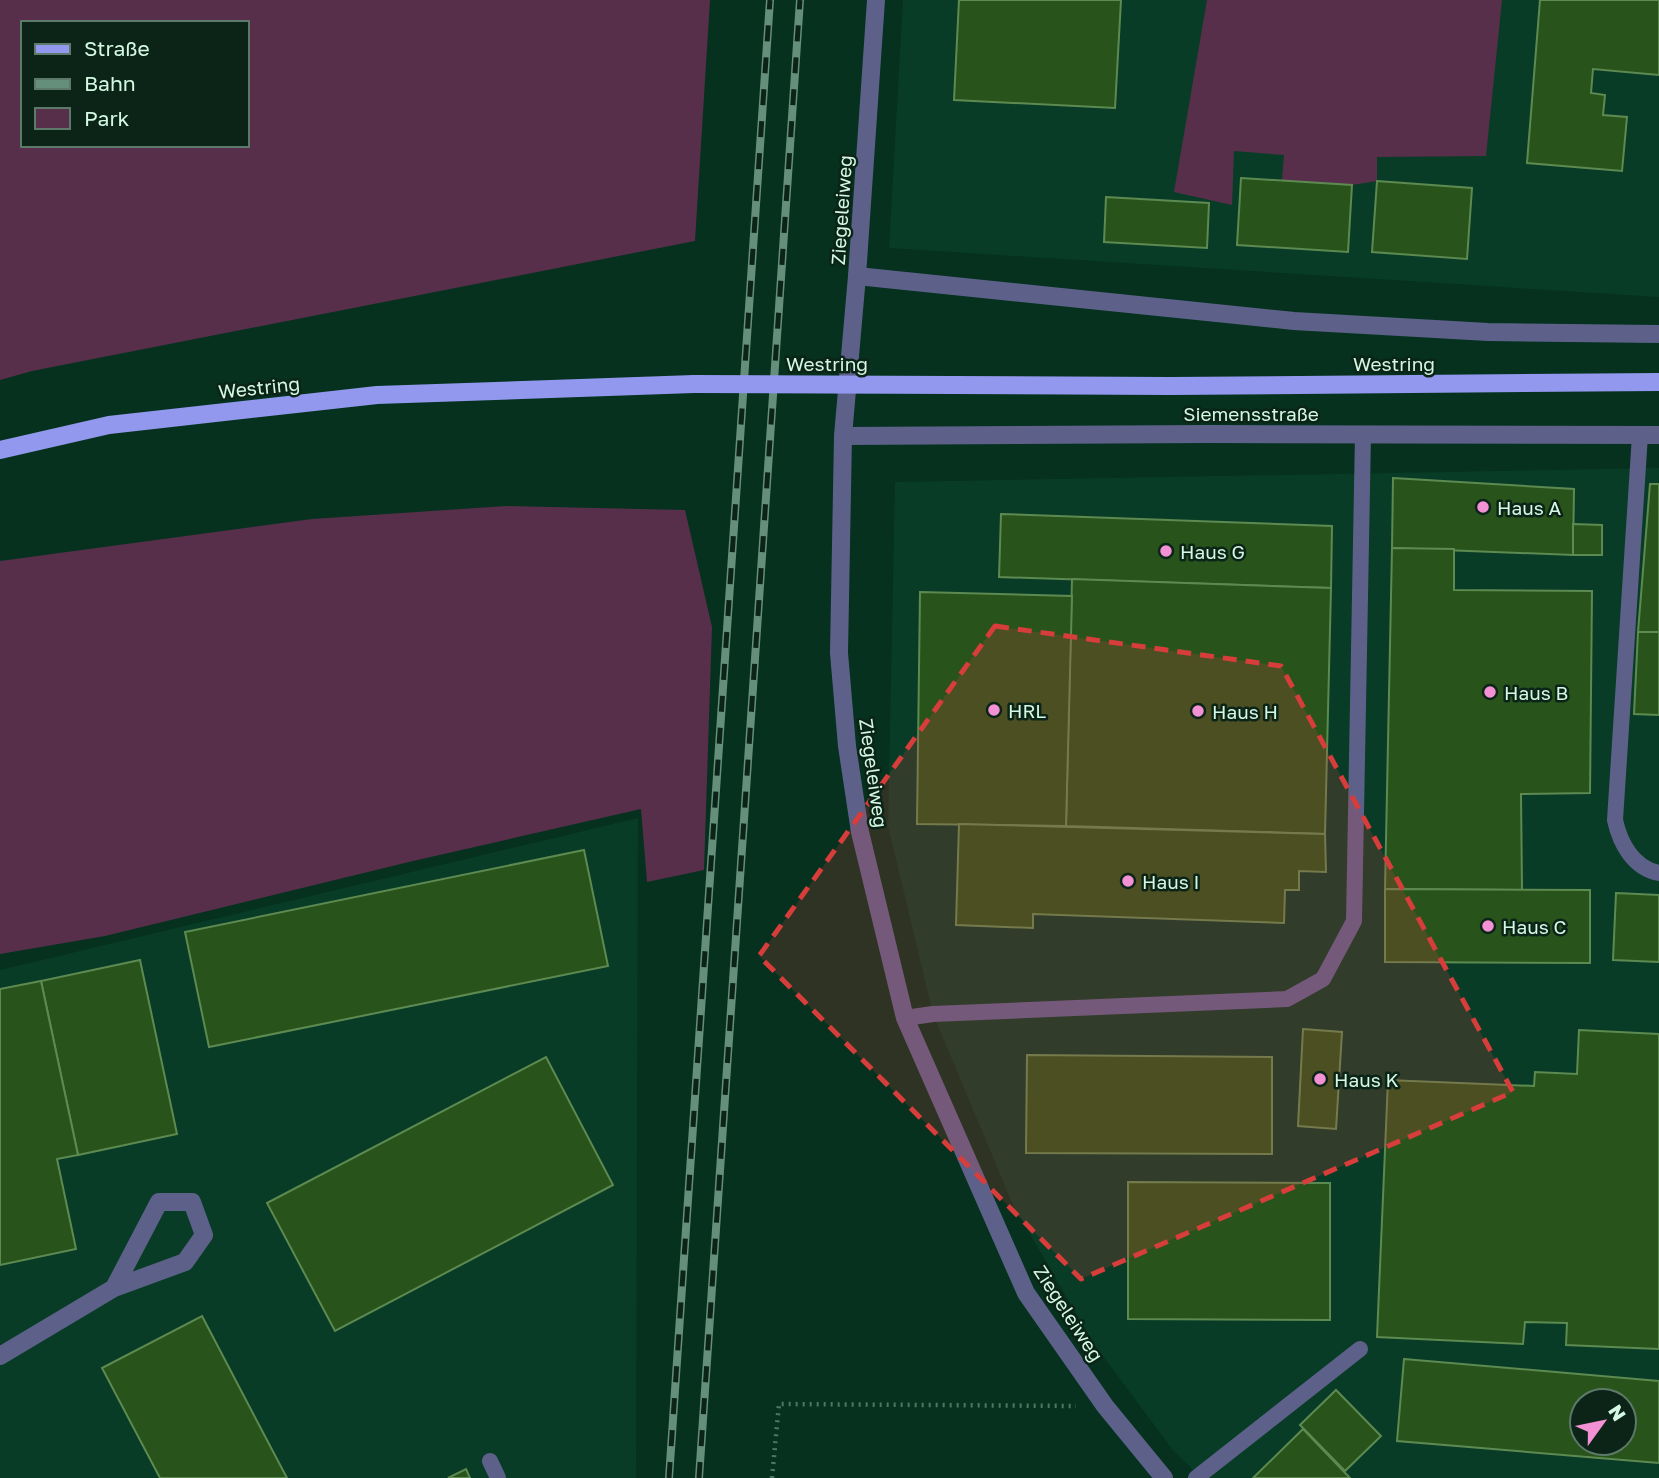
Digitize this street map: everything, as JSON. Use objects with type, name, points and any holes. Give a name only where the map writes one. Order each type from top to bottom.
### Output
[{"type":"main road","name":"Westring","points":[[0,450],[108,425],[377,395],[694,384],[1170,386],[1659,382]]},
{"type":"street","name":"Ziegeleiweg","points":[[876,0],[858,275],[843,436],[839,653],[846,746],[860,832],[905,1018],[1026,1293],[1105,1406],[1164,1478]]},
{"type":"street","points":[[858,275],[1294,321],[1488,332],[1659,334]]},
{"type":"street","name":"Siemensstraße","points":[[843,436],[1659,435]]},
{"type":"street","points":[[0,1356],[114,1288],[185,1262],[204,1235],[192,1202],[159,1202],[114,1288]]},
{"type":"lane","points":[[905,1018],[933,1014],[1287,999],[1323,979],[1354,921],[1363,434]]},
{"type":"lane","points":[[1640,435],[1615,820],[1619,839],[1631,856],[1650,871],[1659,873]]},
{"type":"lane","points":[[1196,1478],[1360,1349]]},
{"type":"lane","points":[[490,1461],[498,1478]]},
{"type":"path","points":[[772,1478],[779,1404],[1105,1406]]},
{"type":"highlighted area","points":[[995,626],[1281,666],[1513,1092],[1081,1279],[759,956]]},
{"type":"shaded area","points":[[903,0],[1659,0],[1659,297],[889,248]]},
{"type":"shaded area","points":[[1659,468],[1659,1478],[1201,1478],[1172,1449],[1094,1344],[1013,1205],[933,1014],[888,826],[895,482]]},
{"type":"shaded area","points":[[638,818],[636,1478],[0,1478],[0,970]]},
{"type":"green space","points":[[0,0],[710,0],[695,241],[32,371],[0,380]]},
{"type":"green space","points":[[1207,0],[1502,0],[1486,156],[1377,157],[1377,181],[1352,185],[1282,180],[1284,155],[1234,151],[1232,205],[1174,192]]},
{"type":"green space","points":[[506,506],[685,510],[712,627],[704,870],[647,882],[641,809],[105,936],[0,954],[0,561],[312,519]]},
{"type":"building","points":[[959,0],[1121,0],[1115,108],[954,100]]},
{"type":"building","points":[[1540,0],[1659,0],[1659,75],[1593,69],[1591,93],[1605,95],[1603,115],[1627,117],[1622,171],[1527,163]]},
{"type":"building","points":[[1241,178],[1352,185],[1348,252],[1237,245]]},
{"type":"building","points":[[1377,181],[1472,188],[1467,259],[1372,252]]},
{"type":"building","points":[[1106,197],[1209,203],[1207,248],[1104,242]]},
{"type":"building","name":"Haus A","points":[[1393,478],[1574,489],[1573,555],[1392,548]]},
{"type":"building","points":[[1650,484],[1659,484],[1659,632],[1638,632]]},
{"type":"building","name":"Haus G","points":[[1001,514],[1332,526],[1331,588],[999,577]]},
{"type":"building","points":[[1573,524],[1602,525],[1602,555],[1573,555]]},
{"type":"building","name":"Haus B","points":[[1392,548],[1454,549],[1454,590],[1592,591],[1590,793],[1521,794],[1522,890],[1385,889]]},
{"type":"building","name":"Haus H","points":[[1072,579],[1331,588],[1325,834],[1066,826]]},
{"type":"building","name":"HRL","points":[[920,592],[1072,596],[1066,826],[917,824]]},
{"type":"building","points":[[1638,632],[1659,632],[1659,715],[1634,714]]},
{"type":"building","name":"Haus I","points":[[959,824],[1325,834],[1326,872],[1299,871],[1299,890],[1285,890],[1284,923],[1033,914],[1033,928],[956,925]]},
{"type":"building","points":[[584,850],[608,966],[209,1047],[185,932]]},
{"type":"building","name":"Haus C","points":[[1385,889],[1590,890],[1590,963],[1385,962]]},
{"type":"building","points":[[1616,893],[1659,895],[1659,962],[1613,960]]},
{"type":"building","points":[[140,960],[177,1134],[78,1155],[41,981]]},
{"type":"building","points":[[41,981],[78,1155],[57,1159],[76,1249],[0,1265],[0,989]]},
{"type":"building","name":"Haus K","points":[[1303,1029],[1342,1032],[1336,1129],[1298,1126]]},
{"type":"building","points":[[1579,1030],[1659,1034],[1659,1349],[1566,1345],[1567,1323],[1525,1322],[1523,1344],[1377,1337],[1388,1080],[1534,1086],[1535,1072],[1577,1074]]},
{"type":"building","points":[[1027,1055],[1272,1057],[1272,1154],[1026,1153]]},
{"type":"building","points":[[546,1057],[613,1185],[335,1331],[267,1203]]},
{"type":"building","points":[[1128,1182],[1330,1183],[1330,1320],[1128,1319]]},
{"type":"building","points":[[202,1316],[287,1478],[160,1478],[102,1368]]},
{"type":"building","points":[[1404,1359],[1659,1381],[1659,1463],[1588,1457],[1638,1457],[1638,1387],[1568,1387],[1568,1455],[1397,1441]]},
{"type":"building","points":[[1336,1390],[1381,1436],[1345,1471],[1300,1425]]},
{"type":"building","points":[[1303,1429],[1350,1478],[1253,1478]]},
{"type":"building","points":[[466,1469],[470,1478],[448,1478]]},
{"type":"railway","points":[[669,1478],[770,0]]},
{"type":"railway","points":[[699,1478],[800,0]]},
{"type":"place","name":"Haus A","points":[[1483,507]]},
{"type":"place","name":"Haus G","points":[[1166,551]]},
{"type":"place","name":"Haus B","points":[[1490,692]]},
{"type":"place","name":"HRL","points":[[994,710]]},
{"type":"place","name":"Haus H","points":[[1198,711]]},
{"type":"place","name":"Haus I","points":[[1128,881]]},
{"type":"place","name":"Haus C","points":[[1488,926]]},
{"type":"place","name":"Haus K","points":[[1320,1079]]}]
